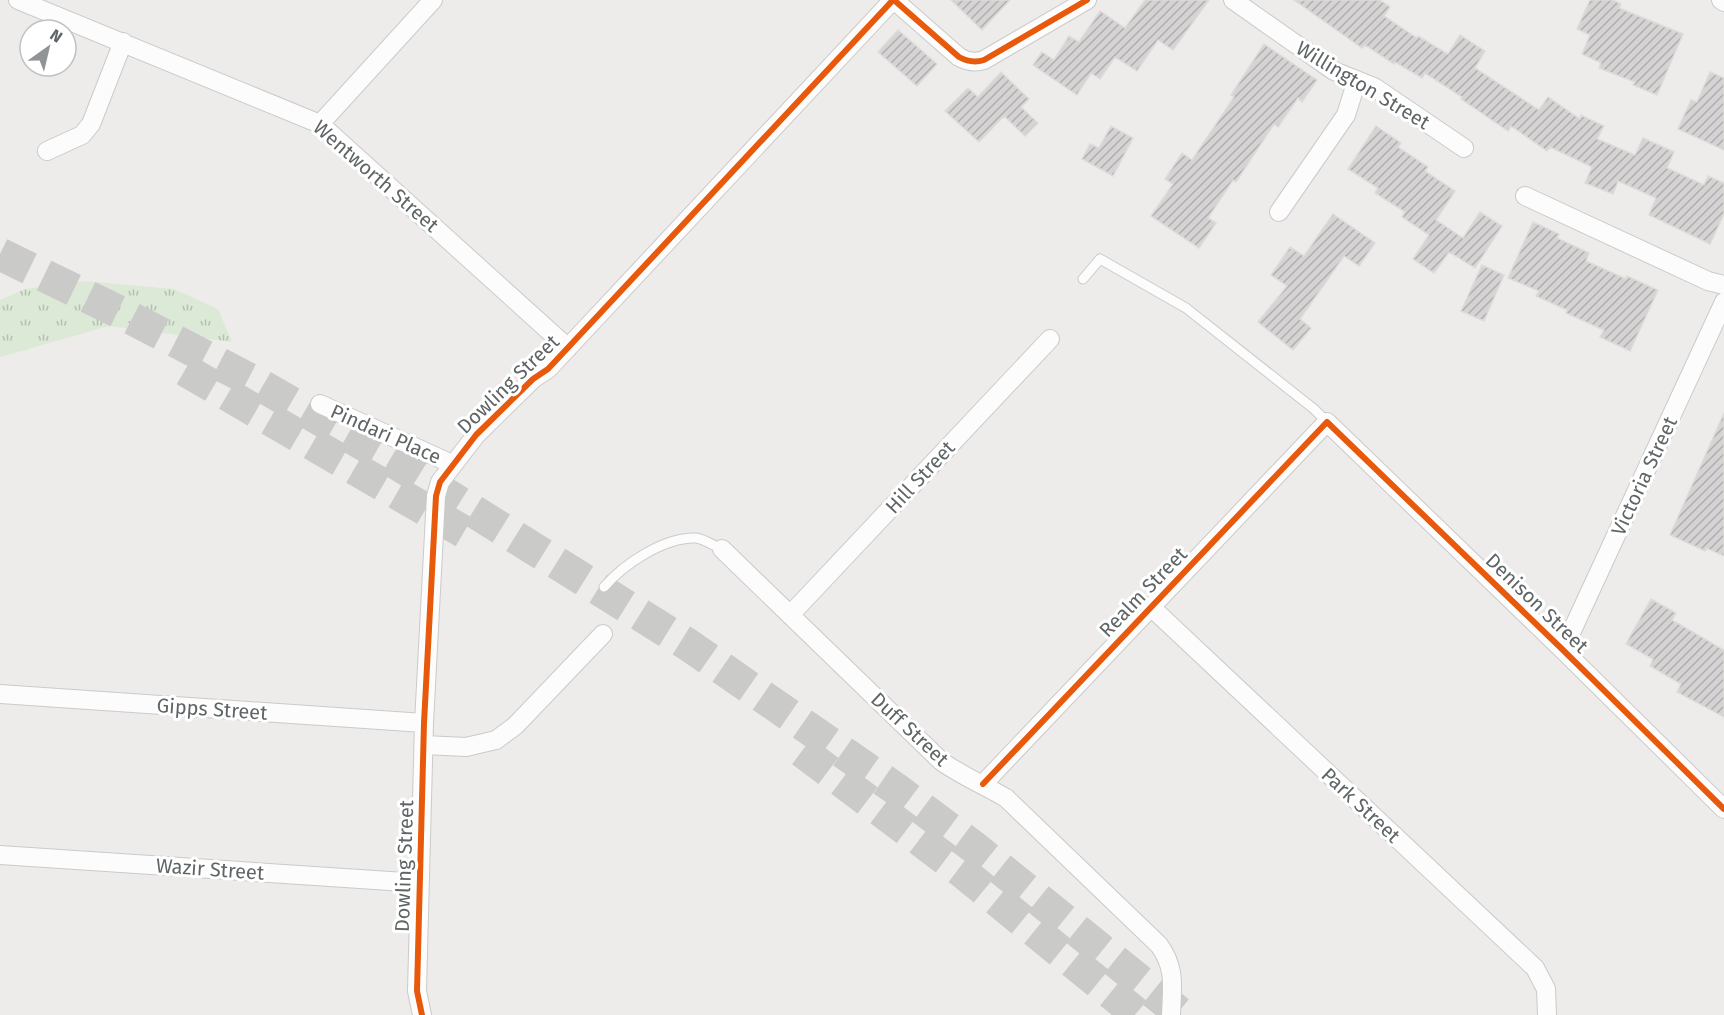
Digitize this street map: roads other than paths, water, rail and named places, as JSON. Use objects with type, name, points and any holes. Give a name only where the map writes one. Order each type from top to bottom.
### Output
[{"type":"street","name":"Wentworth Street","points":[[18,0],[320,124],[568,348]]},
{"type":"street","points":[[320,124],[433,0]]},
{"type":"street","points":[[894,0],[959,57],[970,62],[977,62],[1087,0]]},
{"type":"street","name":"Dowling Street","points":[[422,1015],[417,991],[424,723],[436,496],[440,482],[476,435],[533,379],[548,369],[894,0]]},
{"type":"street","name":"Willington Street","points":[[1233,0],[1334,71],[1374,87],[1464,148]]},
{"type":"street","points":[[47,151],[82,135],[91,124],[123,42]]},
{"type":"street","points":[[1279,212],[1346,114],[1357,80]]},
{"type":"street","points":[[1525,196],[1708,281],[1724,285]]},
{"type":"street","name":"Victoria Street","points":[[1563,650],[1724,302]]},
{"type":"street","name":"Hill Street","points":[[790,615],[1050,339]]},
{"type":"street","name":"Pindari Place","points":[[320,404],[452,464]]},
{"type":"street","name":"Realm Street","points":[[983,784],[1327,422]]},
{"type":"street","name":"Denison Street","points":[[1327,422],[1724,809]]},
{"type":"street","name":"Duff Street","points":[[722,549],[941,761],[962,776],[983,784],[1006,798],[1159,945],[1169,958],[1172,975],[1171,1015]]},
{"type":"street","name":"Park Street","points":[[1151,607],[1535,968],[1546,989],[1547,1015]]},
{"type":"street","points":[[424,745],[466,747],[496,740],[515,726],[603,634]]},
{"type":"street","name":"Gipps Street","points":[[0,694],[424,723]]},
{"type":"street","name":"Wazir Street","points":[[0,855],[420,883]]},
{"type":"lane","name":"Denison Street","points":[[1083,279],[1100,259],[1186,308],[1314,409],[1327,422]]},
{"type":"lane","points":[[604,587],[618,571],[666,543],[698,538],[722,549]]},
{"type":"tunnel","points":[[0,254],[262,386],[396,463],[687,644],[896,789],[975,848],[1182,1015]]},
{"type":"tunnel","points":[[185,370],[464,532]]},
{"type":"tunnel","points":[[802,751],[960,870],[1138,1015]]}]
